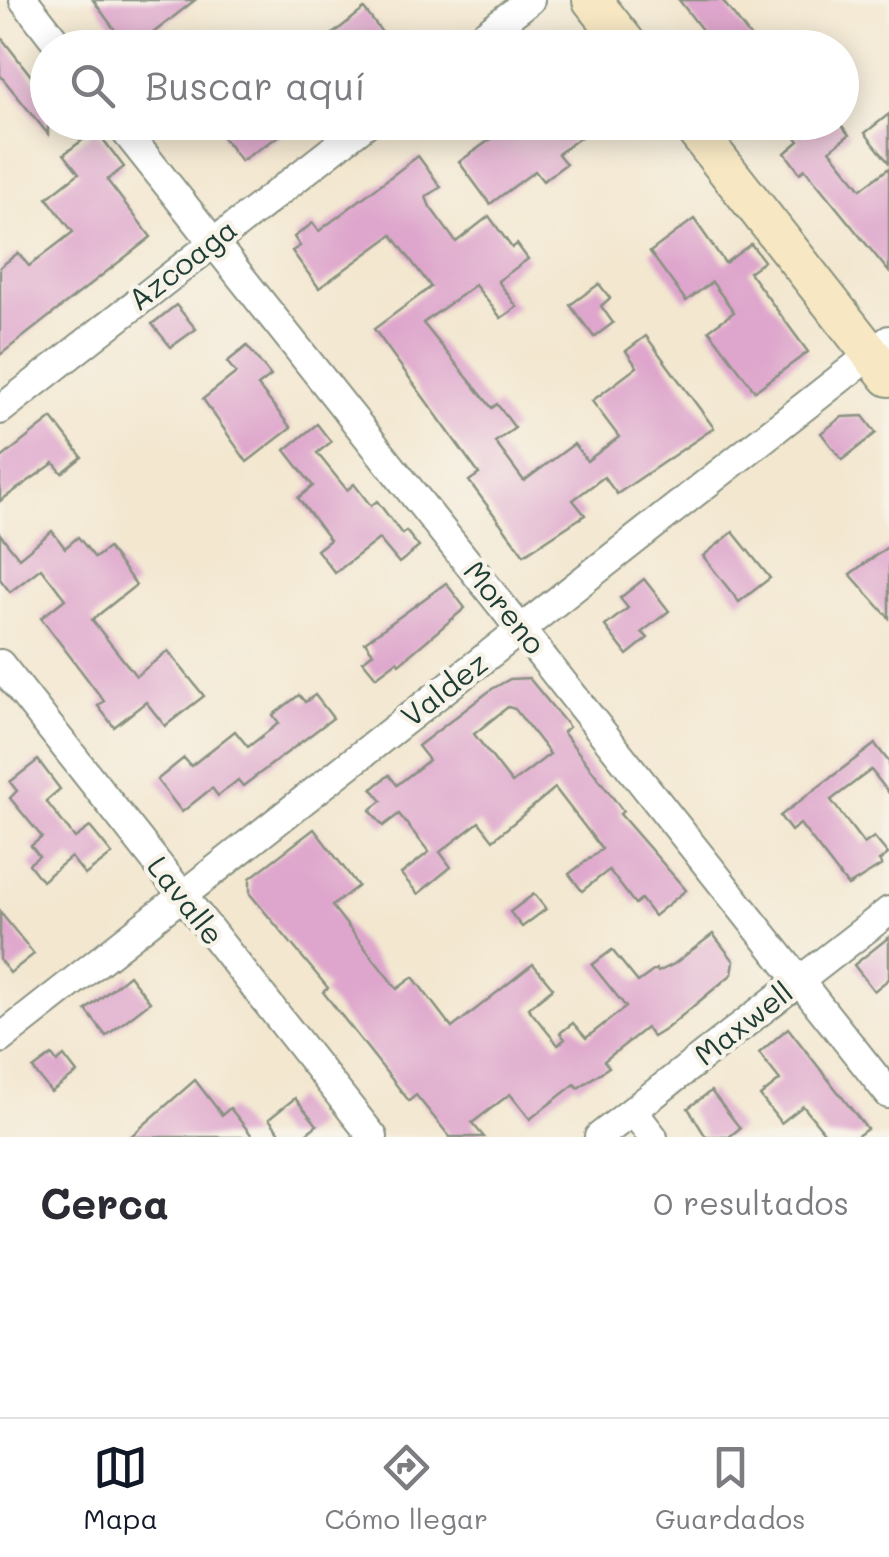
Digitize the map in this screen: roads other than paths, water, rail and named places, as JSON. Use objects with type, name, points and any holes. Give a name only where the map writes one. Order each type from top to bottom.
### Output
[{"type":"main road","points":[[597,2],[617,30]]},
{"type":"main road","points":[[704,140],[883,357]]},
{"type":"street","points":[[24,0],[47,30]]},
{"type":"street","points":[[491,30],[530,0]]},
{"type":"street","name":"Moreno","points":[[132,140],[802,979],[889,1094]]},
{"type":"street","name":"Azcoaga","points":[[0,410],[344,140]]},
{"type":"street","name":"Valdez","points":[[0,1039],[522,629],[883,357]]},
{"type":"street","name":"Lavalle","points":[[0,664],[373,1137]]},
{"type":"street","name":"Maxwell","points":[[599,1137],[889,910]]},
{"type":"street","points":[[632,1111],[653,1137]]}]
